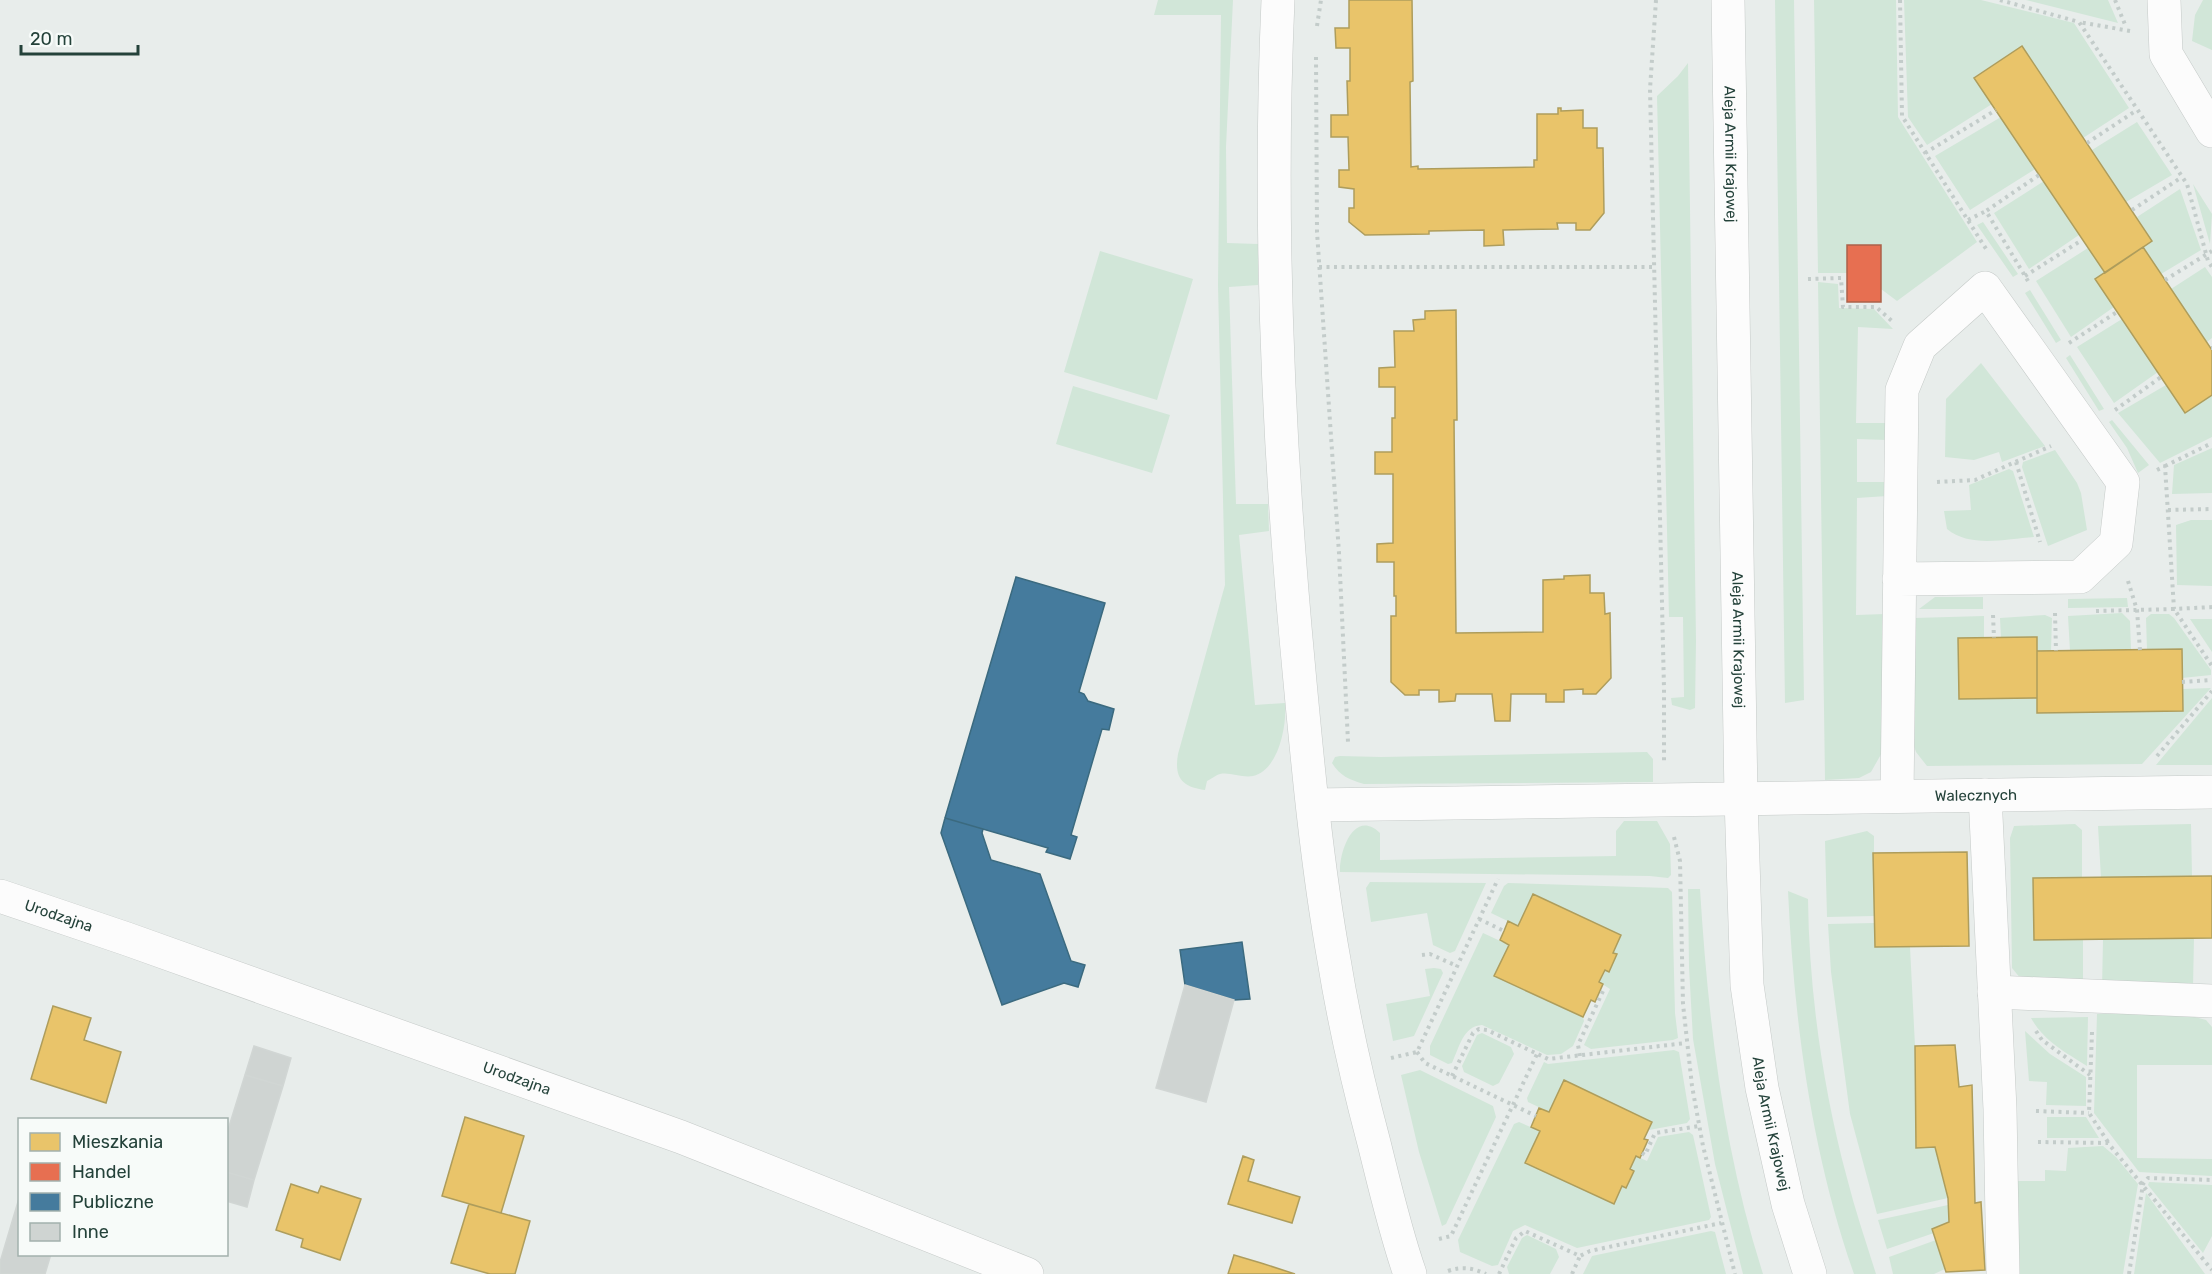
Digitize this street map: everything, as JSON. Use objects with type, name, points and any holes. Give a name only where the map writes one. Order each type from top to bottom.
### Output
[{"type":"street","points":[[1278,0],[1274,190],[1274,280],[1278,377],[1287,526],[1312,805],[1333,958],[1350,1044],[1385,1190],[1410,1274]]},
{"type":"street","name":"Aleja Armii Krajowej","points":[[1728,0],[1741,798],[1747,985],[1755,1042],[1788,1204],[1810,1274]]},
{"type":"street","points":[[2164,0],[2166,54],[2212,131]]},
{"type":"street","points":[[1897,796],[1899,579],[1902,390],[1920,346],[1989,294],[2123,482],[2116,543],[2080,577],[1899,579]]},
{"type":"street","name":"Walecznych","points":[[1312,805],[2212,792]]},
{"type":"street","points":[[1985,795],[2002,993],[2000,1109],[2003,1274]]},
{"type":"street","name":"Urodzajna","points":[[0,896],[681,1137],[1027,1274]]},
{"type":"street","points":[[2002,993],[2212,1001]]},
{"type":"path","points":[[1316,32],[1321,0]]},
{"type":"path","points":[[1656,0],[1650,89],[1666,822],[1677,845],[1680,861],[1686,1043],[1699,1126],[1735,1274]]},
{"type":"path","points":[[1900,0],[1902,116],[1989,254],[1989,294],[2025,276],[2082,240]]},
{"type":"path","points":[[2000,0],[2079,22]]},
{"type":"path","points":[[2115,0],[2128,30]]},
{"type":"path","points":[[1316,56],[1317,232],[1340,553],[1348,742]]},
{"type":"path","points":[[1925,153],[1996,110]]},
{"type":"path","points":[[2087,143],[2137,110]]},
{"type":"path","points":[[1968,220],[1986,211],[2039,176]]},
{"type":"path","points":[[2132,210],[2182,177]]},
{"type":"path","points":[[1986,211],[2031,285]]},
{"type":"path","points":[[2165,280],[2212,251]]},
{"type":"path","points":[[1319,267],[1654,267]]},
{"type":"path","points":[[1841,278],[1843,307],[1876,307],[1920,346]]},
{"type":"path","points":[[1808,279],[1847,278]]},
{"type":"path","points":[[2062,334],[2068,344],[2117,312]]},
{"type":"path","points":[[1901,483],[1975,480],[2086,430],[2161,377]]},
{"type":"path","points":[[2123,482],[2159,470],[2212,443]]},
{"type":"path","points":[[2152,461],[2159,470]]},
{"type":"path","points":[[2165,466],[2174,609],[2212,607]]},
{"type":"path","points":[[2168,510],[2212,509]]},
{"type":"path","points":[[2116,543],[2138,610],[2140,650]]},
{"type":"path","points":[[2182,682],[2212,680]]},
{"type":"path","points":[[2141,793],[2143,773],[2212,691]]},
{"type":"path","points":[[1417,1052],[1498,879]]},
{"type":"path","points":[[1479,919],[1504,931]]},
{"type":"path","points":[[1422,955],[1430,954],[1457,966]]},
{"type":"path","points":[[1580,1056],[1578,1045],[1603,991],[1600,989]]},
{"type":"path","points":[[2002,993],[2042,1040],[2090,1076]]},
{"type":"path","points":[[2094,996],[2090,1113],[2108,1143],[2212,1270]]},
{"type":"path","points":[[1452,1076],[1473,1033],[1479,1029],[1487,1030],[1548,1059],[1686,1043]]},
{"type":"path","points":[[1391,1058],[1417,1052]]},
{"type":"path","points":[[1417,1052],[1425,1063],[1536,1116]]},
{"type":"path","points":[[1439,1239],[1451,1236],[1537,1054]]},
{"type":"path","points":[[2000,1109],[2090,1113]]},
{"type":"path","points":[[1642,1153],[1645,1155],[1655,1133],[1699,1126]]},
{"type":"path","points":[[2001,1142],[2108,1143]]},
{"type":"path","points":[[2129,1274],[2143,1184],[2148,1178],[2212,1180]]},
{"type":"path","points":[[1572,1274],[1580,1256],[1590,1251],[1721,1223]]},
{"type":"path","points":[[1499,1274],[1521,1232],[1526,1231],[1580,1256]]},
{"type":"path","points":[[1449,1271],[1458,1268],[1475,1269],[1486,1274]]},
{"type":"green space","points":[[1158,0],[1233,0],[1226,147],[1227,243],[1258,244],[1258,285],[1229,287],[1236,504],[1268,504],[1269,531],[1239,535],[1255,705],[1285,703],[1283,734],[1275,756],[1262,772],[1253,776],[1220,774],[1207,781],[1205,790],[1185,784],[1181,780],[1177,762],[1225,585],[1218,285],[1221,15],[1154,15]]},
{"type":"green space","points":[[1775,0],[1794,0],[1804,700],[1785,703]]},
{"type":"green space","points":[[1814,0],[1896,0],[1898,117],[1977,242],[1897,301],[1881,289],[1881,245],[1847,245],[1847,273],[1818,273]]},
{"type":"green space","points":[[1904,0],[1981,0],[2074,23],[2129,108],[2083,138],[2022,46],[1974,77],[1992,104],[1927,145],[1908,117]]},
{"type":"green space","points":[[2026,0],[2108,0],[2118,23]]},
{"type":"green space","points":[[2203,0],[2212,0],[2212,50],[2192,41],[2195,15]]},
{"type":"green space","points":[[1688,63],[1696,641],[1695,708],[1690,710],[1672,705],[1671,698],[1684,697],[1683,617],[1669,617],[1657,96]]},
{"type":"green space","points":[[2001,117],[2035,169],[1970,210],[1935,156]]},
{"type":"green space","points":[[2137,122],[2172,175],[2126,202],[2092,150]]},
{"type":"green space","points":[[2044,181],[2079,235],[2029,269],[1994,213]]},
{"type":"green space","points":[[2193,184],[2212,214],[2210,244]]},
{"type":"green space","points":[[2180,189],[2201,250],[2161,274],[2143,247],[2152,241],[2137,217]]},
{"type":"green space","points":[[1983,222],[2018,274],[2013,277],[1977,225]]},
{"type":"green space","points":[[2088,248],[2105,273],[2114,307],[2071,337],[2036,281]]},
{"type":"green space","points":[[1100,251],[1193,279],[1157,400],[1064,372]]},
{"type":"green space","points":[[2205,267],[2212,277],[2212,338],[2207,342],[2171,289]]},
{"type":"green space","points":[[1818,282],[1838,284],[1839,308],[1874,309],[1893,329],[1858,327],[1856,423],[1887,423],[1887,440],[1857,439],[1857,482],[1886,482],[1887,496],[1857,498],[1856,615],[1885,614],[1884,749],[1871,772],[1859,778],[1825,780]]},
{"type":"green space","points":[[2030,290],[2061,340],[2056,343],[2025,293]]},
{"type":"green space","points":[[2122,319],[2158,372],[2114,403],[2077,347]]},
{"type":"green space","points":[[2070,355],[2104,409],[2099,411],[2066,358]]},
{"type":"green space","points":[[1981,363],[2045,446],[2002,462],[1999,452],[1974,460],[1945,457],[1946,399]]},
{"type":"green space","points":[[2166,385],[2185,413],[2212,395],[2212,437],[2160,463],[2118,413]]},
{"type":"green space","points":[[1073,386],[1170,415],[1152,473],[1056,444]]},
{"type":"green space","points":[[2112,420],[2149,465],[2138,473],[2127,448],[2109,422]]},
{"type":"green space","points":[[2212,448],[2212,493],[2172,494],[2174,465]]},
{"type":"green space","points":[[2055,450],[2081,493],[2087,530],[2048,546],[2022,467],[2023,462]]},
{"type":"green space","points":[[2009,469],[2013,471],[2034,537],[1988,541],[1966,539],[1947,529],[1944,511],[1971,510],[1969,485]]},
{"type":"green space","points":[[2191,520],[2212,520],[2212,586],[2177,585],[2176,525]]},
{"type":"green space","points":[[1935,597],[1983,597],[1983,609],[1919,609]]},
{"type":"green space","points":[[2127,598],[2128,607],[2068,608],[2068,599]]},
{"type":"green space","points":[[2122,613],[2130,621],[2131,650],[2070,651],[2068,616]]},
{"type":"green space","points":[[2151,614],[2169,614],[2174,618],[2211,670],[2211,675],[2182,678],[2147,650],[2146,618]]},
{"type":"green space","points":[[2045,615],[2052,618],[2051,651],[2037,651],[2001,638],[2000,618]]},
{"type":"green space","points":[[1984,616],[1984,638],[1958,639],[1959,699],[2037,698],[2038,713],[2183,711],[2183,689],[2211,688],[2142,764],[1927,766],[1916,752],[1913,743],[1914,618]]},
{"type":"green space","points":[[2190,619],[2212,619],[2212,652]]},
{"type":"green space","points":[[2212,698],[2212,765],[2156,765]]},
{"type":"green space","points":[[1647,752],[1653,759],[1653,782],[1364,784],[1346,777],[1332,763],[1335,757],[1340,756]]},
{"type":"green space","points":[[1624,821],[1657,821],[1670,844],[1671,875],[1668,878],[1340,872],[1345,844],[1356,829],[1363,826],[1371,827],[1380,833],[1380,860],[1616,856],[1616,831]]},
{"type":"green space","points":[[2075,824],[2082,830],[2082,878],[2033,878],[2034,940],[2083,940],[2083,988],[2025,984],[2012,968],[2010,838],[2014,826]]},
{"type":"green space","points":[[2191,824],[2192,876],[2101,878],[2098,826]]},
{"type":"green space","points":[[1867,831],[1874,836],[1874,916],[1827,917],[1825,841]]},
{"type":"green space","points":[[1370,882],[1486,883],[1455,951],[1450,953],[1433,945],[1427,913],[1371,922],[1366,888]]},
{"type":"green space","points":[[1508,883],[1668,888],[1672,892],[1675,1013],[1678,1038],[1591,1049],[1584,1045],[1610,989],[1599,982],[1616,954],[1613,953],[1621,935],[1533,894],[1518,926],[1491,913],[1504,886]]},
{"type":"green space","points":[[1688,889],[1700,889],[1713,1035],[1728,1132],[1737,1179],[1763,1274],[1743,1274],[1715,1164],[1693,1039]]},
{"type":"green space","points":[[1788,891],[1808,899],[1814,1004],[1824,1075],[1838,1144],[1876,1274],[1854,1274],[1826,1181],[1800,1037]]},
{"type":"green space","points":[[1874,923],[1875,947],[1910,947],[1915,1046],[1916,1147],[1935,1147],[1948,1198],[1877,1214],[1850,1114],[1831,972],[1828,924]]},
{"type":"green space","points":[[1483,933],[1509,945],[1495,976],[1583,1017],[1584,1021],[1573,1046],[1561,1054],[1547,1055],[1482,1025],[1470,1029],[1466,1034],[1452,1063],[1448,1064],[1430,1055],[1430,1046]]},
{"type":"green space","points":[[2194,938],[2193,987],[2102,988],[2103,940]]},
{"type":"green space","points":[[1425,969],[1441,969],[1443,973],[1414,1036],[1393,1041],[1386,1004],[1430,996]]},
{"type":"green space","points":[[2180,1013],[2206,1020],[2212,1027],[2212,1065],[2137,1065],[2137,1158],[2212,1159],[2212,1176],[2139,1172],[2094,1113],[2097,1014]]},
{"type":"green space","points":[[2088,1017],[2087,1066],[2049,1040],[2031,1018]]},
{"type":"green space","points":[[2025,1031],[2050,1054],[2086,1077],[2086,1106],[2046,1105],[2047,1082],[2029,1081]]},
{"type":"green space","points":[[1482,1033],[1511,1047],[1514,1054],[1499,1083],[1493,1086],[1464,1072],[1462,1066],[1477,1035]]},
{"type":"green space","points":[[1674,1050],[1679,1052],[1690,1119],[1687,1123],[1649,1130],[1652,1122],[1564,1080],[1549,1112],[1528,1102],[1527,1098],[1544,1062],[1548,1064]]},
{"type":"green space","points":[[1420,1070],[1493,1106],[1496,1117],[1446,1224],[1442,1226],[1419,1152],[1401,1075]]},
{"type":"green space","points":[[2047,1117],[2086,1117],[2099,1138],[2047,1138]]},
{"type":"green space","points":[[1519,1122],[1540,1131],[1614,1204],[1622,1186],[1626,1188],[1634,1171],[1630,1169],[1636,1156],[1647,1161],[1658,1137],[1689,1132],[1693,1135],[1711,1217],[1709,1220],[1577,1248],[1525,1225],[1513,1231],[1498,1265],[1492,1266],[1460,1252],[1458,1240],[1514,1124]]},
{"type":"green space","points":[[2103,1146],[2116,1157],[2138,1184],[2123,1274],[2016,1274],[2013,1181],[2045,1181],[2045,1170],[2066,1171],[2068,1148]]},
{"type":"green space","points":[[2149,1182],[2212,1185],[2212,1236],[2203,1253],[2148,1185]]},
{"type":"green space","points":[[2146,1193],[2205,1274],[2134,1274]]},
{"type":"green space","points":[[1948,1205],[1949,1222],[1933,1229],[1934,1233],[1887,1249],[1878,1220]]},
{"type":"green space","points":[[1715,1232],[1726,1274],[1583,1274],[1592,1256]]},
{"type":"green space","points":[[1527,1235],[1556,1249],[1559,1257],[1550,1274],[1509,1274],[1507,1267],[1522,1238]]},
{"type":"green space","points":[[1936,1240],[1945,1269],[1934,1274],[1893,1274],[1889,1257]]},
{"type":"building: Mieszkania","points":[[1349,0],[1412,0],[1411,167],[1418,166],[1418,169],[1534,167],[1534,160],[1537,160],[1537,114],[1558,114],[1558,108],[1561,108],[1561,111],[1583,110],[1583,128],[1597,128],[1597,148],[1603,148],[1604,213],[1590,230],[1576,230],[1576,223],[1557,223],[1558,229],[1503,230],[1504,245],[1484,246],[1484,230],[1365,235],[1349,222],[1349,208],[1354,208],[1354,189],[1339,187],[1339,170],[1349,170],[1348,137],[1331,137],[1331,115],[1348,115],[1347,81],[1350,81],[1350,48],[1336,48],[1335,28],[1349,28]]},
{"type":"building: Mieszkania","points":[[2022,46],[2152,241],[2105,273],[1974,78]]},
{"type":"building: Mieszkania","points":[[2143,247],[2212,350],[2212,395],[2185,413],[2095,279]]},
{"type":"building: Mieszkania","points":[[1456,310],[1457,420],[1454,420],[1456,633],[1543,632],[1543,580],[1564,579],[1564,576],[1590,575],[1590,593],[1604,593],[1605,614],[1610,613],[1611,678],[1596,694],[1583,694],[1583,689],[1564,690],[1564,702],[1546,702],[1546,694],[1511,694],[1510,721],[1495,721],[1492,694],[1456,694],[1455,701],[1439,702],[1439,690],[1419,690],[1419,695],[1405,695],[1391,682],[1391,616],[1396,616],[1394,562],[1377,562],[1377,544],[1393,543],[1393,474],[1375,474],[1375,452],[1392,452],[1395,387],[1379,387],[1379,368],[1395,367],[1394,331],[1414,331],[1413,320],[1425,319],[1425,311]]},
{"type":"building: Mieszkania","points":[[2037,637],[2037,698],[1959,699],[1958,638]]},
{"type":"building: Mieszkania","points":[[2182,649],[2183,711],[2037,713],[2037,651]]},
{"type":"building: Mieszkania","points":[[1967,852],[1969,946],[1875,947],[1873,853]]},
{"type":"building: Mieszkania","points":[[2212,876],[2212,938],[2034,940],[2033,878]]},
{"type":"building: Mieszkania","points":[[1533,894],[1621,935],[1613,953],[1617,954],[1609,972],[1605,970],[1599,982],[1603,984],[1595,1002],[1591,1000],[1583,1017],[1494,976],[1509,945],[1500,940],[1508,921],[1518,926]]},
{"type":"building: Mieszkania","points":[[53,1006],[91,1018],[84,1040],[121,1052],[106,1103],[31,1079]]},
{"type":"building: Mieszkania","points":[[1955,1045],[1959,1087],[1972,1085],[1975,1203],[1981,1202],[1985,1270],[1946,1272],[1932,1229],[1949,1222],[1948,1198],[1935,1147],[1916,1148],[1915,1046]]},
{"type":"building: Mieszkania","points":[[1564,1080],[1652,1122],[1644,1139],[1648,1140],[1640,1158],[1636,1156],[1630,1169],[1634,1171],[1626,1188],[1622,1186],[1614,1204],[1525,1163],[1540,1131],[1531,1127],[1539,1108],[1549,1112]]},
{"type":"building: Mieszkania","points":[[465,1117],[524,1136],[501,1213],[442,1196]]},
{"type":"building: Mieszkania","points":[[1243,1156],[1254,1160],[1248,1181],[1300,1197],[1292,1223],[1228,1204]]},
{"type":"building: Mieszkania","points":[[291,1184],[318,1193],[321,1186],[361,1199],[340,1260],[301,1247],[303,1239],[276,1230]]},
{"type":"building: Mieszkania","points":[[469,1204],[530,1221],[515,1274],[490,1274],[451,1263]]},
{"type":"building: Mieszkania","points":[[1234,1255],[1261,1263],[1295,1274],[1228,1274]]},
{"type":"building: Handel","points":[[1847,245],[1881,245],[1881,302],[1847,302]]},
{"type":"building: Publiczne","points":[[1016,577],[1105,603],[1079,692],[1084,694],[1088,701],[1114,709],[1109,730],[1102,729],[1071,835],[1077,837],[1070,859],[1046,852],[1048,848],[945,818]]},
{"type":"building: Publiczne","points":[[945,818],[983,829],[982,833],[991,860],[1040,874],[1071,961],[1085,965],[1078,987],[1064,983],[1002,1005],[941,833]]},
{"type":"building: Publiczne","points":[[1242,942],[1250,999],[1234,1000],[1185,985],[1180,950]]},
{"type":"building: Inne","points":[[1185,985],[1234,1000],[1206,1102],[1156,1088]]},
{"type":"building: Inne","points":[[254,1046],[291,1058],[283,1086],[245,1075]]},
{"type":"building: Inne","points":[[245,1075],[283,1086],[254,1180],[228,1173],[228,1130]]},
{"type":"building: Inne","points":[[228,1173],[254,1180],[247,1207],[228,1202]]},
{"type":"building: Inne","points":[[18,1202],[18,1256],[50,1256],[45,1274],[0,1274],[0,1262]]}]
